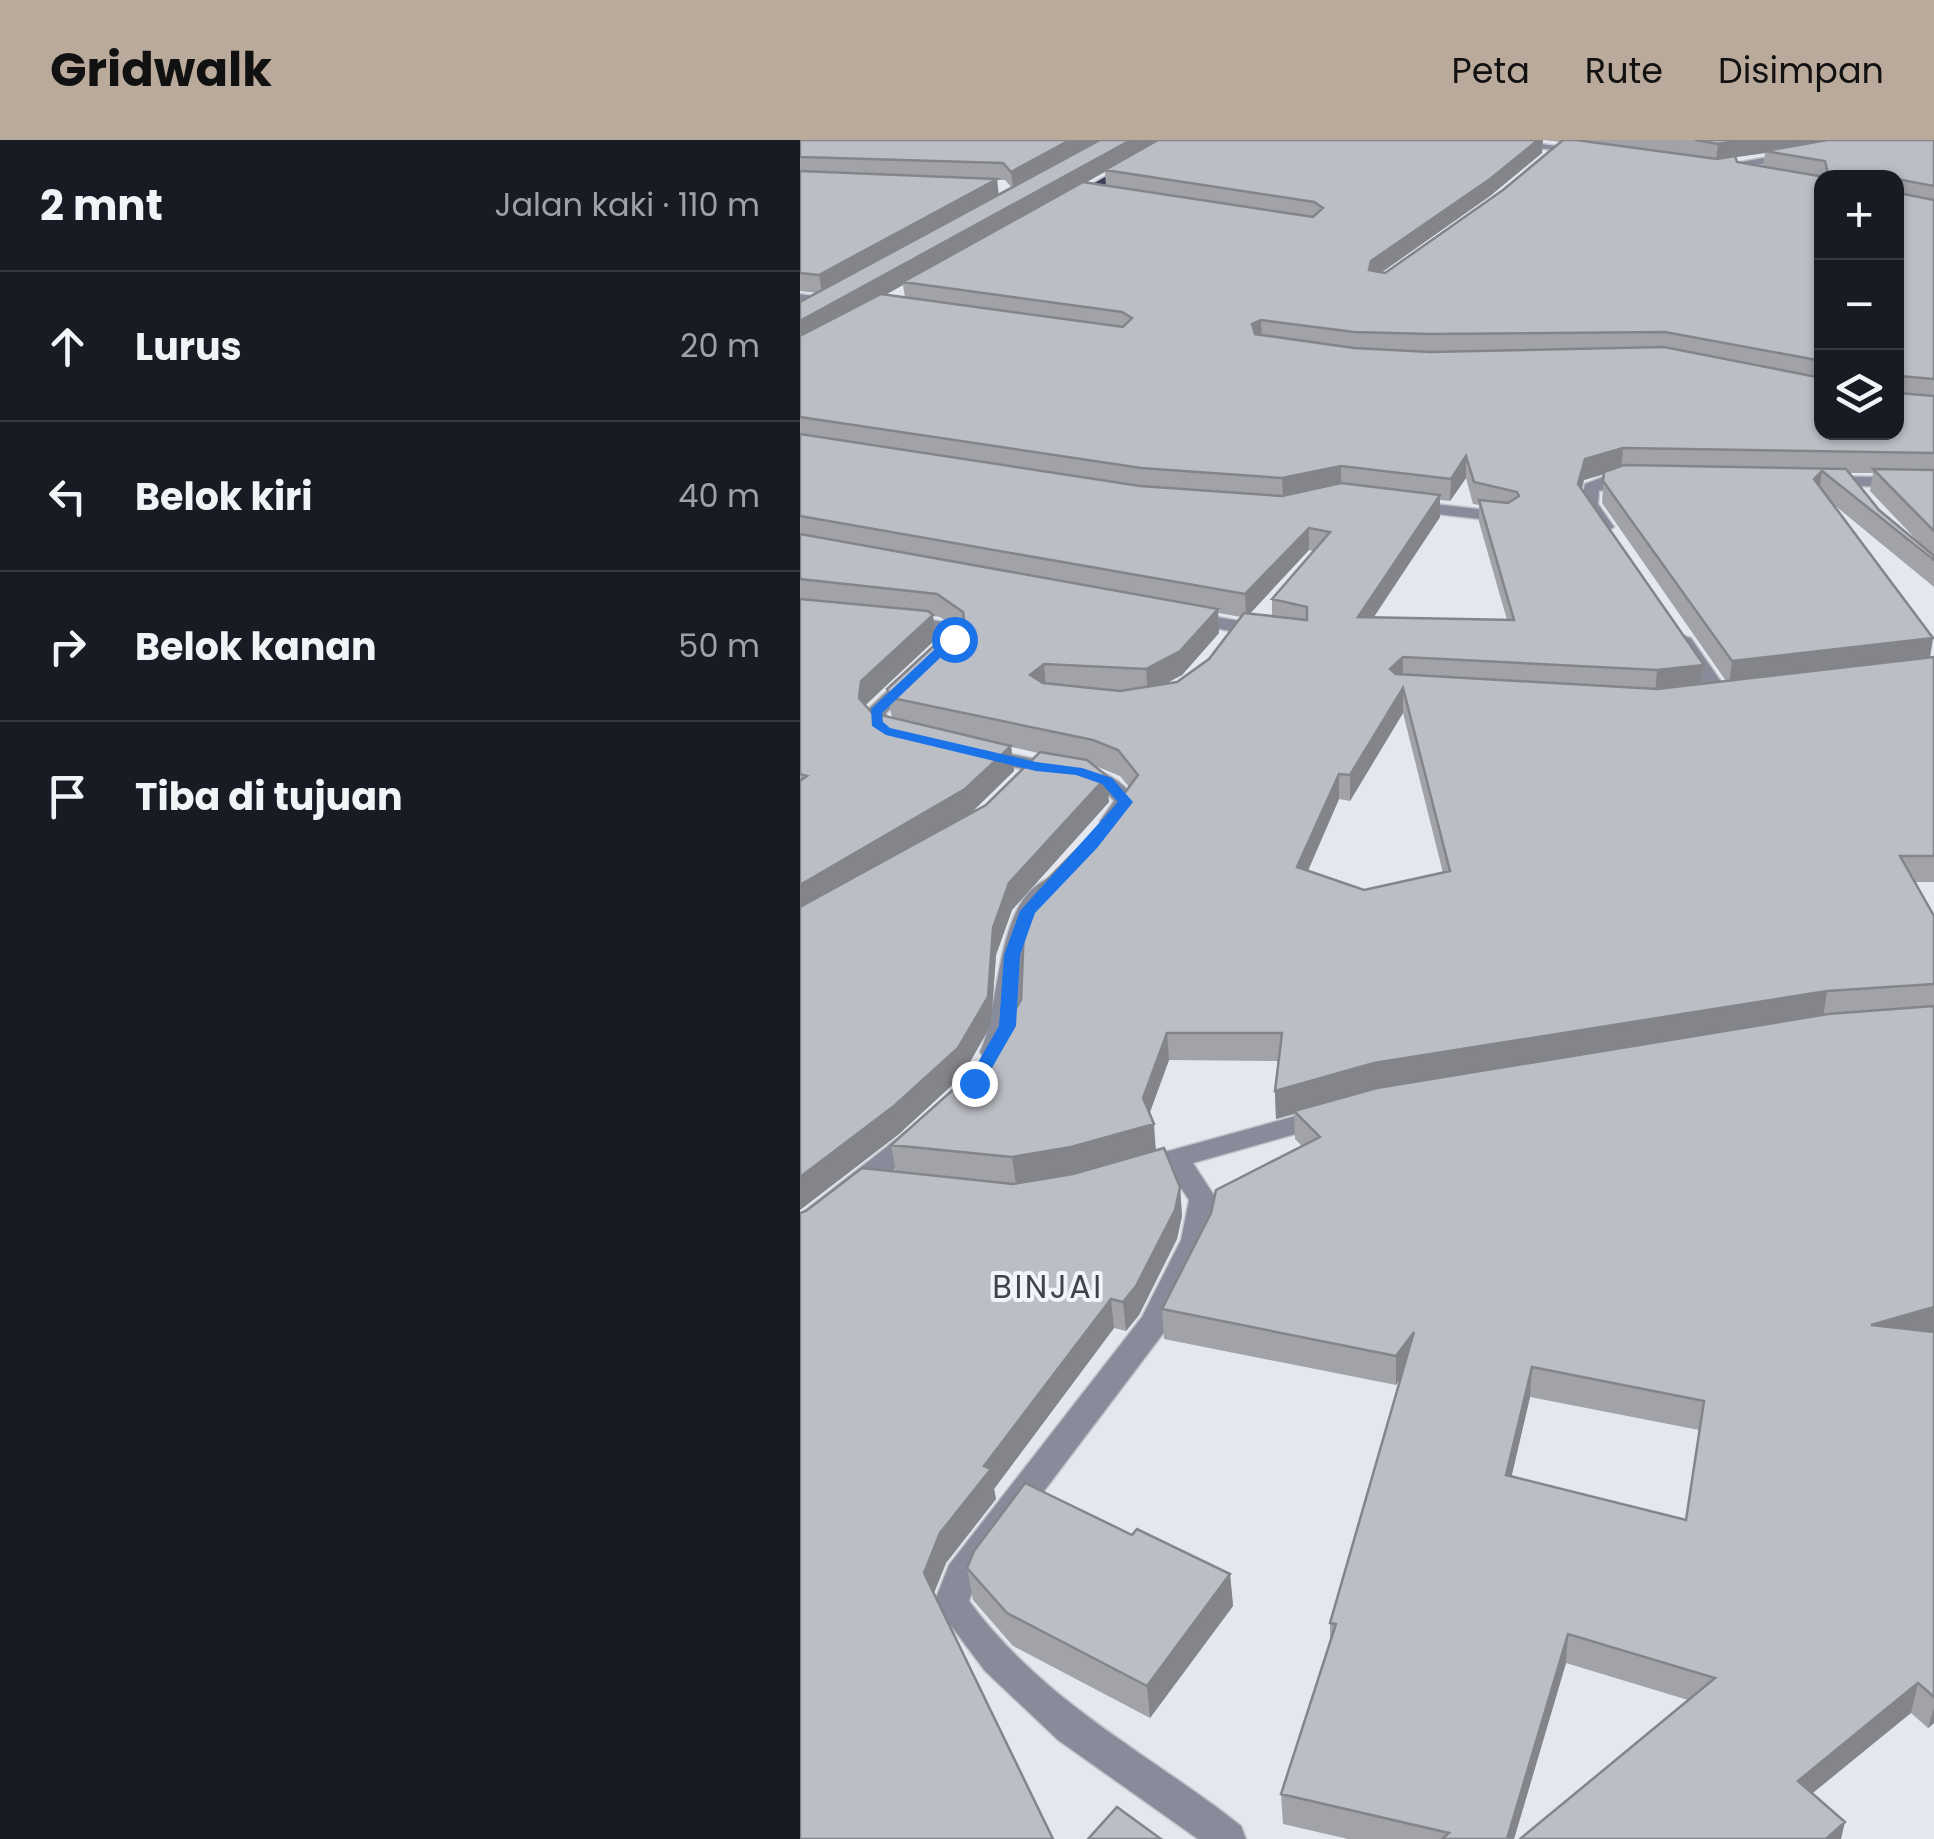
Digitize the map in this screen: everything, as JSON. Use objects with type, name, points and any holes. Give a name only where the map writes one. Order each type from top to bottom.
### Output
[{"type":"main road","points":[[1050,211],[1176,140]]},
{"type":"main road","points":[[800,316],[847,291]]},
{"type":"street","points":[[1480,140],[1606,152]]},
{"type":"street","points":[[1546,160],[1559,149]]},
{"type":"street","points":[[1716,168],[1813,154]]},
{"type":"street","points":[[1697,165],[1771,177]]},
{"type":"street","points":[[1084,192],[1112,197]]},
{"type":"street","points":[[800,298],[830,300]]},
{"type":"street","points":[[1611,536],[1589,504],[1591,488],[1608,480],[1659,479]]},
{"type":"street","points":[[1811,480],[1855,489],[1934,482]]},
{"type":"street","points":[[1398,504],[1505,517]]},
{"type":"street","points":[[1162,614],[1251,624],[1282,634]]},
{"type":"street","points":[[881,620],[938,626],[954,639],[875,712],[877,723],[886,730],[923,740]]},
{"type":"street","points":[[1218,652],[1251,624]]},
{"type":"street","points":[[1677,632],[1731,695],[1688,700]]},
{"type":"street","points":[[961,748],[1036,766],[1078,771],[1120,790],[1126,802],[1092,844]]},
{"type":"street","points":[[1013,789],[1036,766]]},
{"type":"street","points":[[983,1069],[1008,1026],[1012,955],[1028,911],[1067,871]]},
{"type":"street","points":[[1108,1178],[1357,1109]]},
{"type":"street","points":[[800,1230],[936,1119]]},
{"type":"street","points":[[1176,1158],[1203,1200],[1195,1240],[1154,1324],[961,1574],[951,1603],[973,1635],[1052,1713],[1186,1803],[1227,1839]]},
{"type":"street","points":[[860,1183],[899,1187]]},
{"type":"building","points":[[800,140],[1070,140],[1011,172],[1003,163],[800,157]]},
{"type":"building","points":[[1100,140],[1131,140],[800,321],[800,302]]},
{"type":"building","points":[[1158,140],[1538,140],[1490,179],[1371,261],[1369,270],[1385,273],[1503,190],[1563,140],[1717,159],[1735,156],[1737,162],[1814,175],[1814,360],[1665,332],[1430,334],[1354,332],[1261,320],[1252,324],[1255,334],[1354,348],[1430,352],[1664,347],[1814,376],[1814,440],[1904,440],[1904,393],[1934,396],[1934,453],[1623,448],[1585,459],[1578,484],[1704,665],[1657,670],[1403,657],[1390,669],[1396,674],[1657,689],[1934,657],[1934,856],[1900,856],[1934,916],[1934,984],[1827,991],[1374,1063],[1275,1091],[1282,1033],[1167,1033],[1143,1098],[1154,1124],[1071,1147],[1012,1157],[891,1145],[983,1063],[1021,1000],[1024,929],[1039,888],[1100,826],[1138,775],[1118,750],[1093,740],[892,698],[887,689],[964,618],[963,612],[937,594],[800,579],[800,534],[1218,609],[1180,651],[1146,669],[1044,664],[1030,675],[1043,683],[1120,691],[1177,682],[1209,659],[1244,613],[1307,620],[1307,607],[1272,599],[1330,532],[1309,528],[1245,594],[800,516],[800,434],[1140,486],[1282,496],[1341,483],[1440,495],[1358,617],[1514,620],[1479,500],[1508,503],[1519,496],[1517,492],[1474,482],[1466,456],[1451,479],[1341,466],[1282,478],[1141,468],[800,417],[800,336],[881,294],[1123,327],[1132,318],[1122,312],[903,282],[1083,182],[1313,217],[1323,208],[1314,202],[1105,170]],"holes":[[[1403,688],[1450,871],[1364,890],[1297,867],[1339,774],[1350,775]]]},
{"type":"building","points":[[1695,140],[1743,140],[1718,144]]},
{"type":"building","points":[[1827,140],[1934,140],[1934,186],[1904,180],[1904,170],[1827,170],[1825,161],[1765,151]]},
{"type":"building","points":[[800,171],[997,179],[819,275],[800,273]]},
{"type":"building","points":[[1904,194],[1934,200],[1934,379],[1904,376]]},
{"type":"building","points":[[1624,465],[1846,469],[1879,510],[1934,556],[1934,560],[1822,471],[1814,479],[1933,638],[1732,661],[1603,481],[1604,472]]},
{"type":"building","points":[[1873,469],[1934,470],[1934,531]]},
{"type":"building","points":[[800,599],[928,611],[933,615],[861,681],[859,698],[872,713],[1011,746],[965,789],[800,885],[800,781],[807,776],[800,774]]},
{"type":"building","points":[[1040,752],[1087,760],[1107,776],[1009,883],[993,928],[988,997],[958,1048],[894,1106],[800,1177],[800,907],[986,805]]},
{"type":"building","points":[[1934,1006],[1934,1307],[1871,1325],[1934,1332],[1934,1697],[1918,1683],[1798,1781],[1845,1822],[1826,1839],[1520,1839],[1715,1678],[1568,1634],[1507,1839],[1442,1839],[1449,1833],[1281,1794],[1336,1624],[1330,1623],[1414,1332],[1396,1356],[1162,1309],[1211,1213],[1216,1190],[1320,1137],[1294,1111],[1377,1088],[1828,1014]],"holes":[[[1532,1367],[1704,1401],[1686,1520],[1506,1475]]]},
{"type":"building","points":[[1164,1148],[1180,1187],[1175,1210],[1136,1286],[1123,1302],[1111,1299],[984,1466],[991,1469],[940,1533],[924,1573],[1053,1839],[800,1839],[800,1213],[862,1168],[1013,1184],[1073,1174]]},
{"type":"building","points":[[1025,1483],[1132,1535],[1137,1529],[1230,1574],[1147,1686],[1007,1613],[967,1568],[974,1551]]},
{"type":"building","points":[[1117,1807],[1161,1839],[1088,1839]]},
{"type":"district","name":"BINJAI","points":[[1048,1286]]},
{"type":"route","points":[[954,639],[875,712],[877,723],[886,730],[1036,766],[1078,771],[1107,781],[1120,790],[1126,802],[1028,911],[1012,955],[1008,1026],[974,1083]]}]
